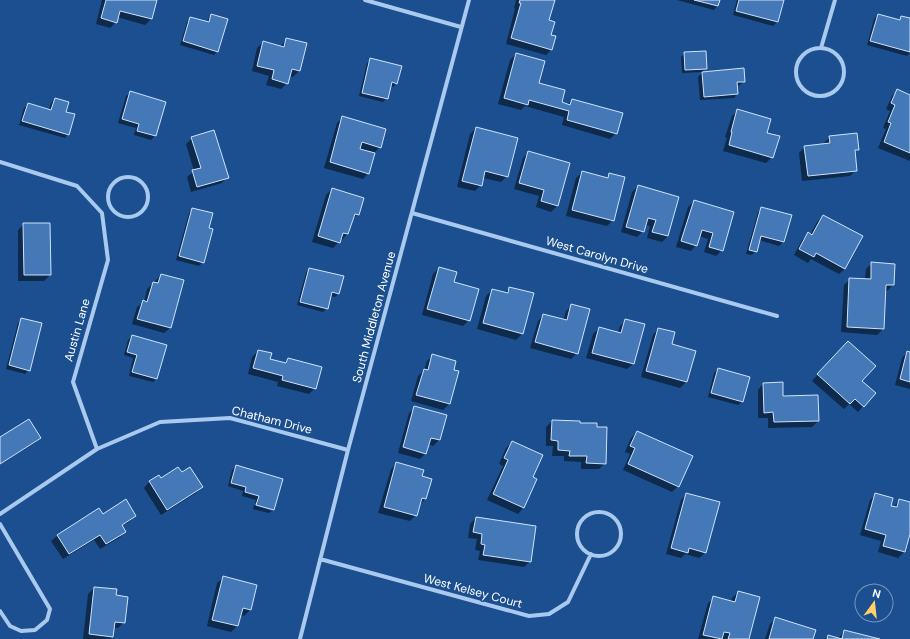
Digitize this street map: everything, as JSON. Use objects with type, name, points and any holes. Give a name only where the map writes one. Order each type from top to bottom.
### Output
[{"type":"street","points":[[365,0],[461,27]]},
{"type":"street","name":"South Middleton Avenue","points":[[300,639],[348,450],[469,0]]},
{"type":"street","points":[[821,48],[835,0]]},
{"type":"street","points":[[821,48],[830,50],[838,56],[844,73],[842,82],[837,89],[829,94],[820,96],[810,94],[803,89],[798,81],[796,72],[798,63],[803,55],[812,50],[821,48]]},
{"type":"street","points":[[0,162],[77,186],[102,213],[111,208]]},
{"type":"street","points":[[124,177],[132,177],[139,180],[144,186],[147,193],[147,201],[144,208],[138,213],[131,216],[124,216],[116,213],[111,208],[108,200],[108,193],[111,186],[117,180],[124,177]]},
{"type":"street","name":"Austin Lane","points":[[97,449],[73,382],[108,260],[102,213]]},
{"type":"street","name":"West Carolyn Drive","points":[[412,213],[777,316]]},
{"type":"street","name":"Chatham Drive","points":[[0,514],[97,449],[160,422],[230,418],[348,450]]},
{"type":"street","points":[[591,513],[608,513],[615,518],[620,525],[620,542],[615,549],[608,554],[599,556],[591,554],[583,549],[579,542],[577,534],[578,525],[583,518],[591,513]]},
{"type":"street","points":[[0,524],[50,609],[47,620],[35,630],[21,631],[10,626],[0,611]]},
{"type":"street","name":"West Kelsey Court","points":[[320,559],[529,616],[549,614],[568,602],[591,554]]},
{"type":"building","points":[[106,0],[157,0],[152,19],[120,11],[117,23],[101,18]]},
{"type":"building","points":[[520,0],[555,0],[549,20],[555,22],[551,35],[556,36],[552,50],[511,38],[521,3],[519,3]]},
{"type":"building","points":[[694,0],[720,0],[718,6]]},
{"type":"building","points":[[739,0],[784,0],[778,22],[736,11]]},
{"type":"building","points":[[211,14],[228,19],[218,52],[183,41],[190,17],[209,22]]},
{"type":"building","points":[[878,14],[900,20],[901,16],[910,18],[910,52],[870,41]]},
{"type":"building","points":[[286,38],[307,43],[300,71],[292,69],[288,84],[272,79],[274,70],[257,66],[263,41],[284,47]]},
{"type":"building","points":[[706,51],[707,69],[685,70],[684,52]]},
{"type":"building","points":[[516,53],[545,61],[539,83],[565,90],[562,102],[570,105],[572,99],[623,113],[617,134],[567,120],[569,111],[529,100],[528,105],[504,98]]},
{"type":"building","points":[[370,58],[402,66],[397,84],[392,82],[388,99],[362,93]]},
{"type":"building","points":[[744,68],[745,82],[737,82],[738,94],[704,97],[702,72]]},
{"type":"building","points":[[897,89],[910,95],[910,153],[884,142],[891,123],[888,122],[895,105],[891,103]]},
{"type":"building","points":[[130,91],[166,102],[156,136],[137,131],[139,124],[122,119]]},
{"type":"building","points":[[55,98],[69,102],[66,112],[75,114],[69,135],[22,121],[28,103],[51,110]]},
{"type":"building","points":[[737,109],[771,119],[767,133],[780,136],[773,158],[729,145]]},
{"type":"building","points":[[342,116],[386,129],[381,148],[362,142],[360,149],[375,153],[369,174],[330,162]]},
{"type":"building","points":[[476,127],[518,138],[508,177],[485,171],[482,186],[462,181]]},
{"type":"building","points":[[214,130],[229,178],[197,187],[192,170],[201,168],[191,137]]},
{"type":"building","points":[[857,133],[859,150],[855,150],[857,171],[808,176],[804,146],[830,143],[829,136]]},
{"type":"building","points":[[528,151],[570,163],[558,206],[541,201],[544,190],[519,183]]},
{"type":"building","points":[[582,171],[608,178],[609,173],[625,177],[614,221],[572,210]]},
{"type":"building","points":[[638,185],[679,197],[668,236],[652,232],[656,220],[648,218],[644,232],[626,227]]},
{"type":"building","points":[[332,188],[364,198],[359,215],[355,214],[348,234],[343,233],[340,243],[318,236]]},
{"type":"building","points":[[694,200],[734,212],[723,251],[709,247],[713,233],[702,230],[697,246],[681,241]]},
{"type":"building","points":[[761,207],[792,215],[784,242],[761,236],[757,252],[749,250]]},
{"type":"building","points":[[192,208],[213,213],[209,228],[213,229],[204,263],[179,256]]},
{"type":"building","points":[[823,215],[863,236],[845,269],[816,253],[814,257],[799,249],[808,232],[812,235]]},
{"type":"building","points":[[23,223],[50,223],[51,275],[24,275]]},
{"type":"building","points":[[871,262],[895,264],[894,285],[886,285],[884,329],[847,327],[849,278],[871,279]]},
{"type":"building","points":[[439,267],[457,272],[454,282],[479,289],[470,321],[427,309]]},
{"type":"building","points":[[309,268],[344,276],[339,294],[332,292],[328,309],[300,302]]},
{"type":"building","points":[[161,274],[184,280],[171,328],[137,319],[143,300],[147,302],[153,282],[158,283]]},
{"type":"building","points":[[509,287],[534,293],[523,334],[483,323],[492,289],[508,293]]},
{"type":"building","points":[[571,304],[590,309],[578,354],[535,342],[543,314],[567,320]]},
{"type":"building","points":[[21,318],[42,323],[30,371],[9,365]]},
{"type":"building","points":[[625,319],[645,324],[634,364],[592,353],[599,327],[621,333]]},
{"type":"building","points":[[658,328],[675,332],[672,344],[696,351],[687,382],[646,371]]},
{"type":"building","points":[[132,335],[167,345],[157,379],[132,372],[137,355],[127,352]]},
{"type":"building","points":[[848,341],[876,366],[862,381],[876,393],[864,407],[855,399],[850,404],[817,374]]},
{"type":"building","points":[[258,350],[272,353],[270,359],[286,363],[288,358],[322,367],[316,389],[282,380],[283,376],[253,368]]},
{"type":"building","points":[[907,351],[910,352],[910,382],[900,379]]},
{"type":"building","points":[[432,354],[456,361],[454,370],[459,371],[450,404],[416,395],[424,369],[428,370]]},
{"type":"building","points":[[718,368],[750,377],[743,402],[711,393]]},
{"type":"building","points":[[783,382],[783,396],[818,395],[819,421],[774,422],[773,412],[764,413],[763,383]]},
{"type":"building","points":[[414,406],[447,415],[440,440],[431,438],[426,454],[403,447]]},
{"type":"building","points":[[29,419],[41,438],[0,464],[0,437]]},
{"type":"building","points":[[552,420],[597,423],[597,427],[607,427],[606,464],[586,463],[587,456],[569,456],[570,451],[558,450],[558,441],[551,440]]},
{"type":"building","points":[[637,431],[693,456],[679,487],[628,464],[635,448],[630,446]]},
{"type":"building","points":[[512,441],[543,455],[533,477],[537,479],[524,508],[493,494],[508,460],[504,458]]},
{"type":"building","points":[[396,462],[424,470],[422,476],[432,479],[426,499],[422,498],[417,516],[384,507]]},
{"type":"building","points":[[236,465],[283,479],[274,510],[256,505],[259,496],[245,492],[246,487],[231,483]]},
{"type":"building","points":[[178,467],[182,472],[190,467],[203,487],[167,510],[149,481],[159,475],[161,478]]},
{"type":"building","points":[[686,493],[720,502],[706,553],[689,548],[688,553],[671,548]]},
{"type":"building","points":[[875,493],[893,498],[891,506],[897,507],[899,499],[910,502],[910,534],[905,552],[883,546],[886,535],[865,529]]},
{"type":"building","points":[[126,499],[136,516],[122,525],[126,532],[106,544],[100,535],[69,554],[57,535],[99,508],[103,514]]},
{"type":"building","points":[[476,517],[536,526],[531,562],[483,555],[485,545],[481,544],[482,534],[473,532]]},
{"type":"building","points":[[223,576],[257,585],[251,610],[243,608],[238,626],[212,620]]},
{"type":"building","points":[[94,587],[117,589],[116,595],[128,597],[125,623],[115,622],[113,637],[89,634]]},
{"type":"building","points":[[738,591],[760,597],[749,639],[728,639],[730,633],[724,632],[722,639],[703,635],[713,596],[735,602]]},
{"type":"building","points":[[775,617],[816,630],[813,639],[769,639]]},
{"type":"building","points":[[844,630],[880,639],[842,639]]},
{"type":"building","points":[[828,635],[842,639],[827,639]]}]
